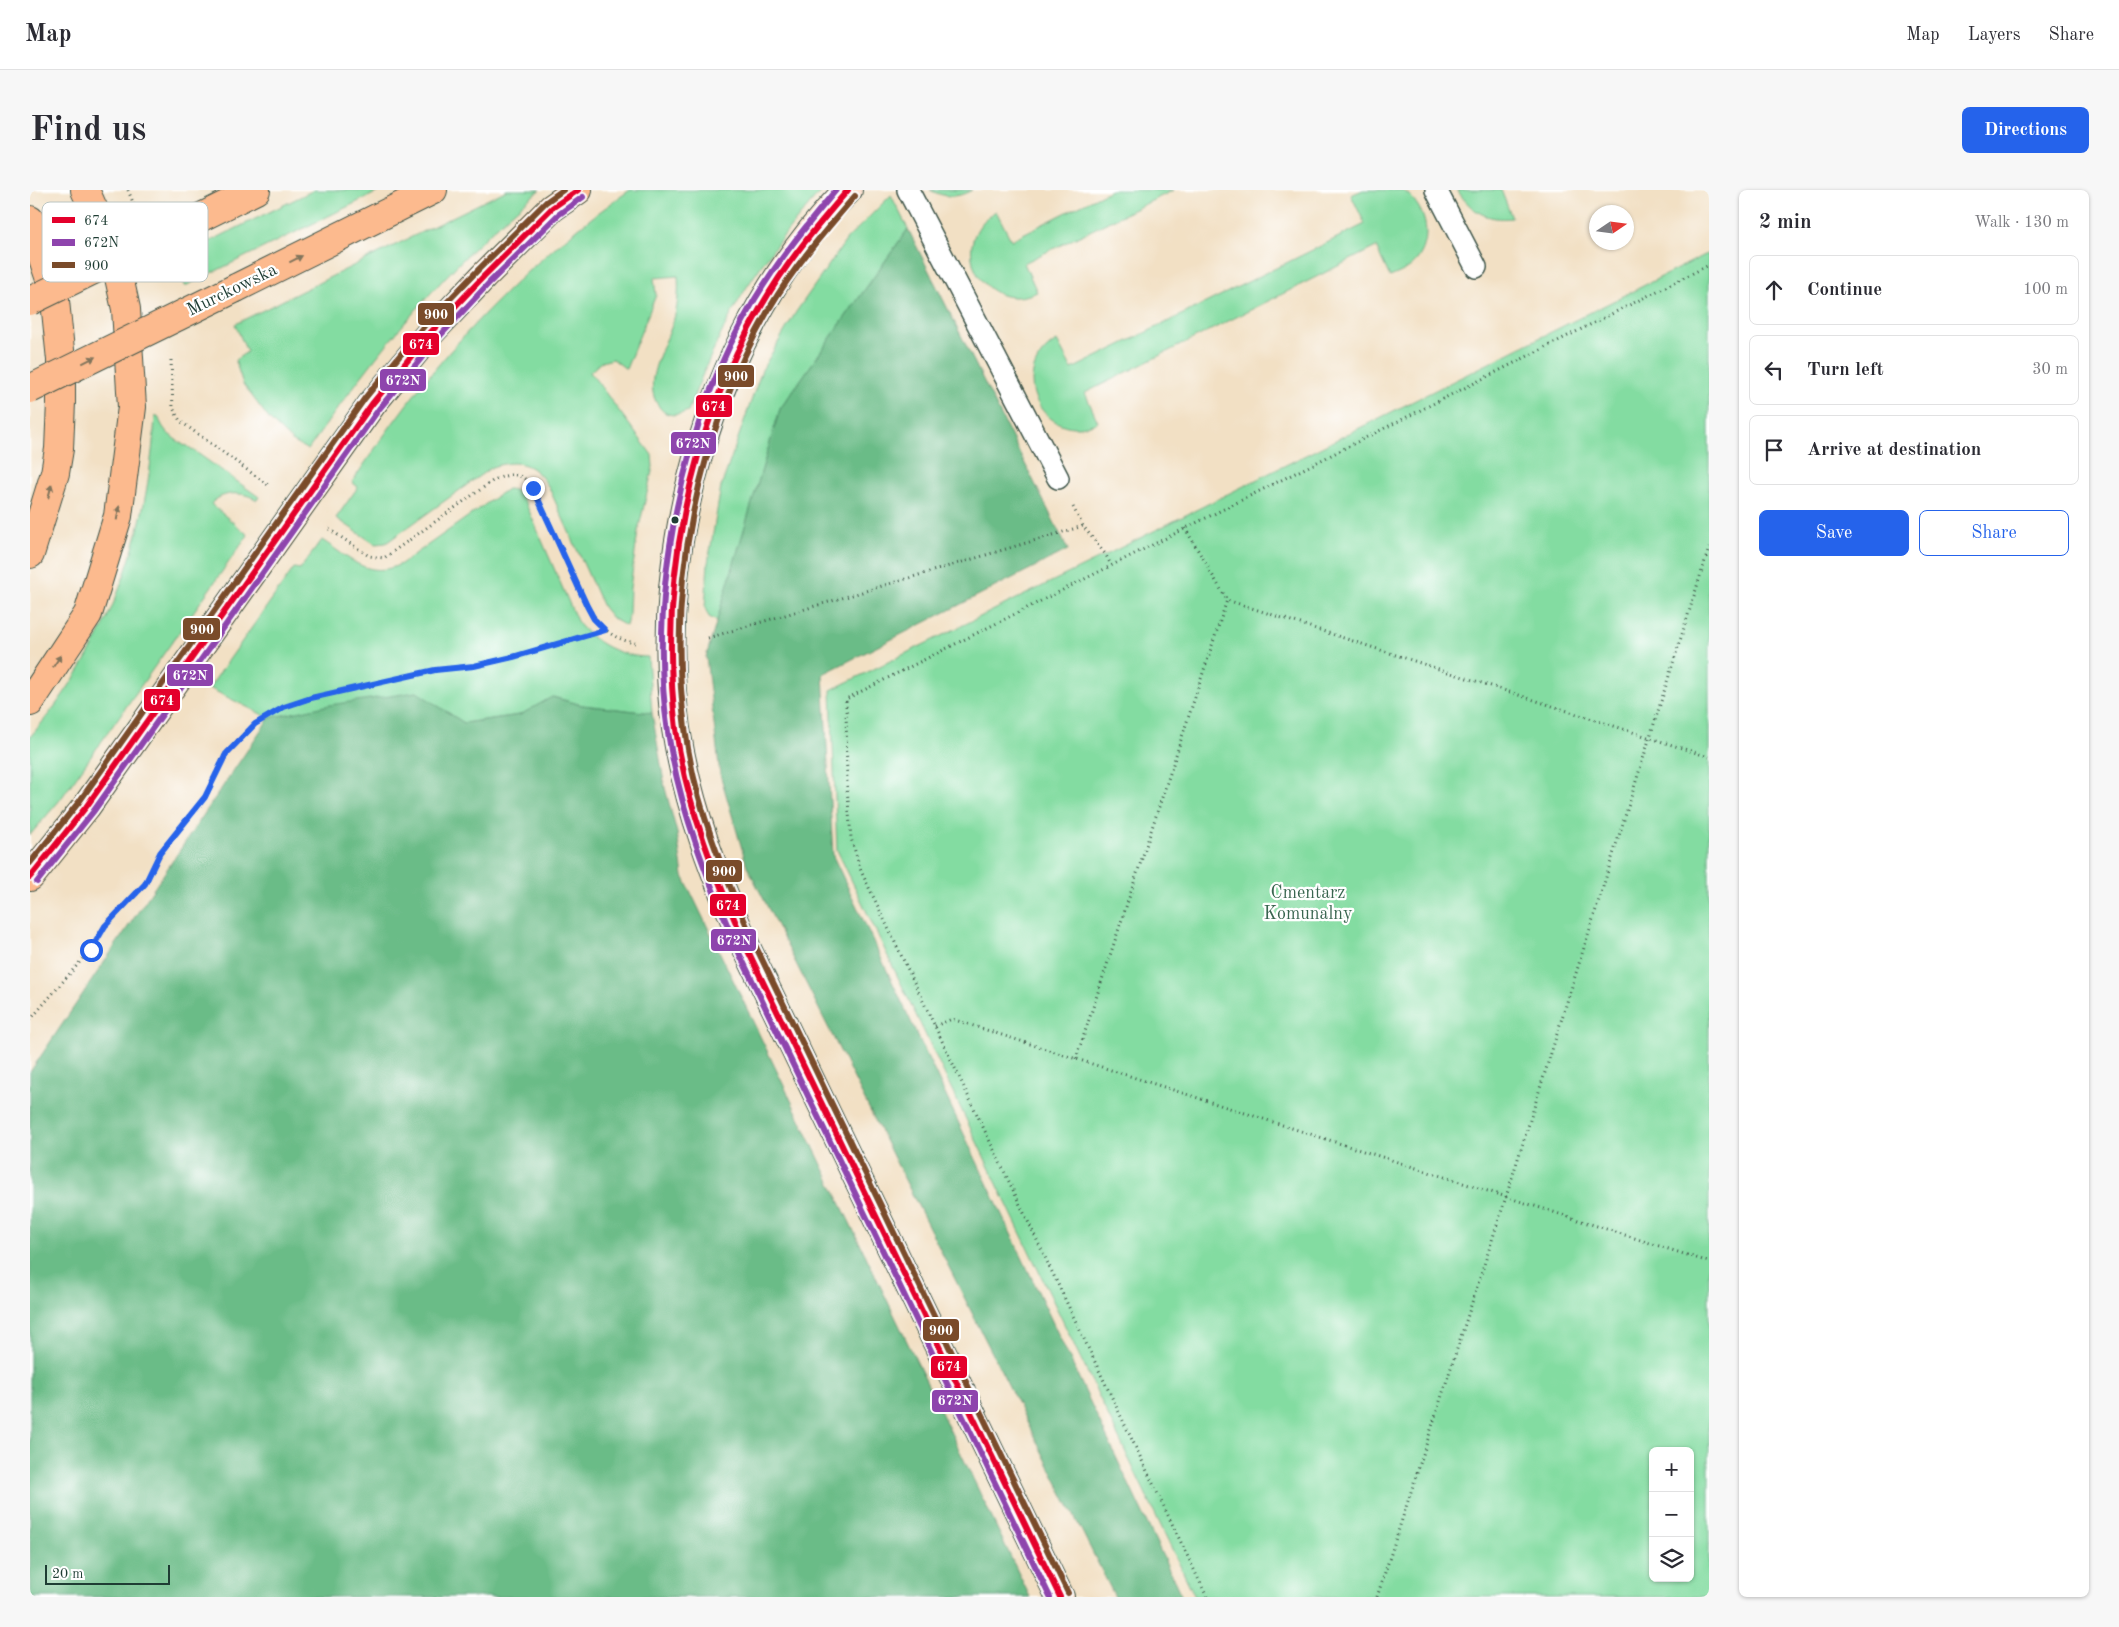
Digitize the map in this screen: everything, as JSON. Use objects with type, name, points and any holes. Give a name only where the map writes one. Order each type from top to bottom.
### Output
[{"type":"main road","points":[[85,190],[90,202]]},
{"type":"main road","points":[[208,214],[256,190]]},
{"type":"main road","name":"Murckowska","points":[[30,389],[433,190]]},
{"type":"main road","points":[[30,877],[86,806],[372,404],[430,332],[552,208],[578,190]]},
{"type":"main road","points":[[30,220],[42,256]]},
{"type":"main road","points":[[30,554],[55,473],[59,449],[61,360],[54,291],[51,282]]},
{"type":"main road","points":[[30,301],[69,282]]},
{"type":"main road","points":[[30,702],[88,614],[118,516],[132,407],[126,309],[120,282]]},
{"type":"street","points":[[848,190],[828,210],[780,275],[753,321],[724,384],[705,434],[682,522],[674,585],[670,658],[676,729],[705,847],[720,888],[748,951],[1060,1597]]},
{"type":"lane","points":[[908,190],[1058,478]]},
{"type":"lane","points":[[1436,190],[1476,267]]},
{"type":"path","points":[[1208,1597],[861,871],[851,838],[847,787],[846,699],[1709,265]]},
{"type":"path","points":[[329,529],[369,556],[384,558],[494,480],[509,474],[524,478],[533,488],[594,619],[619,640],[638,644]]},
{"type":"path","points":[[1058,478],[1083,526],[1106,555],[1111,565]]},
{"type":"path","points":[[707,638],[1083,526]]},
{"type":"path","points":[[1185,528],[1227,600],[1709,757]]},
{"type":"path","points":[[1378,1597],[1506,1197],[1709,548]]},
{"type":"path","points":[[1076,1059],[1227,600]]},
{"type":"path","points":[[30,1020],[91,950],[105,926],[145,884],[160,853],[205,797],[226,754],[255,724],[284,707],[311,698],[435,670],[493,661],[605,630]]},
{"type":"path","points":[[935,1026],[952,1019],[1709,1262]]},
{"type":"green space","points":[[314,190],[382,190],[208,275],[208,242]]},
{"type":"green space","points":[[507,190],[540,190],[475,248],[415,311],[359,379],[308,450],[292,441],[270,420],[243,384],[235,360],[247,352],[235,324]]},
{"type":"green space","points":[[630,190],[822,190],[801,214],[745,290],[714,349],[688,411],[673,415],[666,413],[660,408],[654,398],[652,388],[656,365],[676,310],[678,276],[654,278],[656,295],[626,369],[613,359],[601,362],[590,372],[652,455],[653,467],[638,531],[626,626],[612,618],[603,607],[550,490],[539,474],[526,465],[511,463],[492,467],[386,543],[375,544],[336,518],[358,487],[352,482],[407,404],[456,344],[538,262],[598,213]]},
{"type":"green space","points":[[930,190],[972,190],[951,196]]},
{"type":"green space","points":[[1111,190],[1174,190],[1024,263],[1037,292],[1018,297],[1001,294],[987,286],[977,273],[972,257],[973,241],[981,225],[996,211],[1011,240]]},
{"type":"green space","points":[[1363,190],[1401,190],[1409,195],[1418,206],[1425,221],[1426,238],[1421,253],[1409,268],[1390,277],[1376,247],[1085,393],[1098,422],[1079,427],[1061,424],[1047,416],[1037,402],[1032,387],[1033,370],[1041,354],[1057,341],[1072,369],[1365,224],[1351,195]]},
{"type":"green space","points":[[1457,190],[1501,190],[1512,218],[1494,218],[1480,213],[1468,204]]},
{"type":"green space","points":[[891,195],[908,229],[780,409],[717,621],[709,617],[705,608],[708,563],[721,487],[762,370],[796,312],[847,239]]},
{"type":"green space","points":[[908,229],[1068,550],[823,674],[833,856],[1182,1597],[1115,1597],[747,866],[720,774],[706,657],[780,409]]},
{"type":"green space","name":"Cmentarz Komunalny","points":[[1709,253],[1709,1597],[1195,1597],[837,850],[831,690],[1106,555]]},
{"type":"green space","points":[[184,282],[193,282],[185,286]]},
{"type":"green space","points":[[155,416],[158,416],[162,426],[172,437],[259,497],[257,500],[245,495],[233,494],[221,497],[211,504],[248,535],[60,800],[30,835],[30,737],[58,702],[82,665],[103,627],[120,587],[144,504],[151,461]]},
{"type":"green space","points":[[507,489],[519,493],[526,504],[577,621],[591,636],[608,647],[628,654],[648,657],[652,713],[582,705],[553,697],[520,715],[464,723],[416,692],[269,718],[209,688],[294,568],[300,569],[322,540],[360,565],[379,570],[389,568],[401,564]]},
{"type":"green space","points":[[417,692],[464,723],[520,715],[552,697],[582,705],[652,713],[665,788],[677,833],[683,876],[1030,1597],[30,1597],[30,1072],[269,718],[330,705]]},
{"type":"transit line","name":"900","points":[[30,863],[79,802],[365,398],[424,326],[546,202],[563,190]]},
{"type":"transit line","name":"674","points":[[30,877],[86,807],[372,404],[431,332],[484,276],[552,208],[578,190]]},
{"type":"transit line","name":"672N","points":[[836,190],[804,229],[755,299],[730,346],[708,397],[690,452],[677,508],[667,566],[663,623],[663,679],[668,732],[673,761],[696,845],[740,955],[1050,1597]]},
{"type":"transit line","name":"674","points":[[848,190],[813,231],[771,289],[737,353],[715,404],[698,456],[685,510],[676,564],[672,619],[672,674],[676,729],[687,786],[704,842],[748,951],[1060,1597]]},
{"type":"transit line","name":"900","points":[[855,196],[820,237],[769,309],[744,357],[723,407],[706,459],[693,512],[680,620],[680,674],[689,756],[712,840],[756,947],[1068,1593]]},
{"type":"transit line","name":"672N","points":[[37,882],[93,812],[379,409],[438,338],[490,282],[558,215],[583,197]]},
{"type":"route","points":[[91,950],[105,926],[145,884],[160,853],[205,797],[226,754],[255,724],[284,707],[311,698],[435,670],[474,666],[513,657],[605,630],[594,619],[587,606],[533,488]]}]
